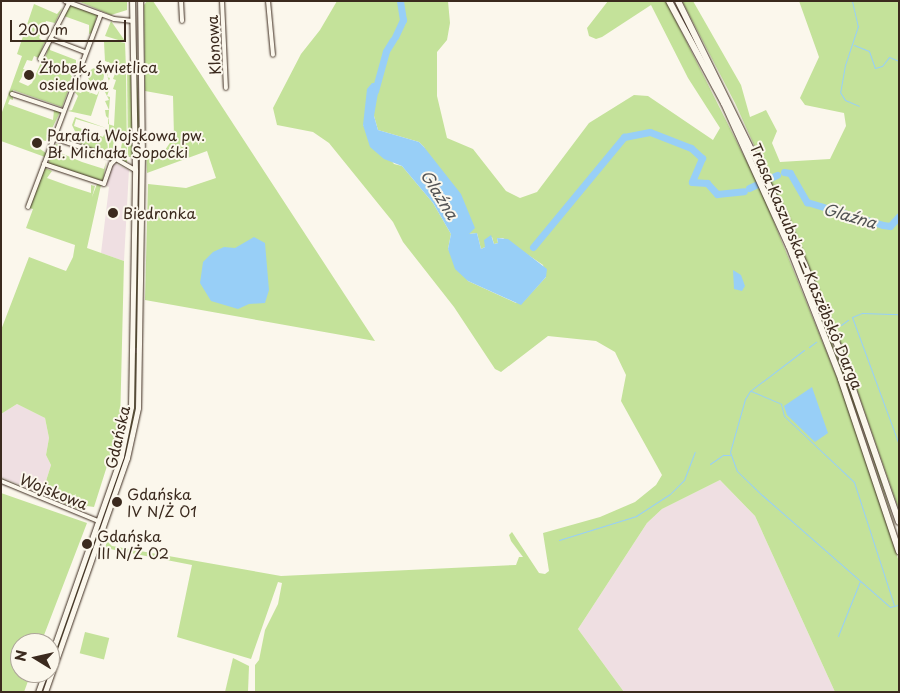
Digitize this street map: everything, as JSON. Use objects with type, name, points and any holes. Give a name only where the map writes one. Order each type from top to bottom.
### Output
[{"type":"highway","name":"Trasa Kaszubska – Kaszëbskô Darga","points":[[669,1],[759,170]]},
{"type":"highway","name":"Trasa Kaszubska – Kaszëbskô Darga","points":[[678,1],[769,191],[838,346],[899,522]]},
{"type":"highway","name":"Trasa Kaszubska – Kaszëbskô Darga","points":[[769,191],[841,379],[899,551]]},
{"type":"main road","name":"Gdańska","points":[[59,633],[123,449],[131,407],[135,177],[132,1]]},
{"type":"main road","name":"Gdańska","points":[[45,692],[134,434],[139,388],[142,175],[140,1]]},
{"type":"main road","points":[[133,22],[140,22]]},
{"type":"main road","points":[[68,628],[69,605]]},
{"type":"street","points":[[181,1],[182,21]]},
{"type":"street","name":"Klonowa","points":[[222,1],[226,88]]},
{"type":"street","points":[[268,1],[273,55]]},
{"type":"street","points":[[40,59],[67,2],[76,3],[100,14],[133,22]]},
{"type":"street","points":[[28,207],[62,111],[100,14]]},
{"type":"street","points":[[51,39],[85,52]]},
{"type":"street","points":[[12,94],[62,111]]},
{"type":"street","points":[[54,138],[118,160],[135,170]]},
{"type":"street","points":[[44,164],[104,184],[111,164],[118,160]]},
{"type":"street","name":"Wojskowa","points":[[1,482],[98,521]]},
{"type":"shaded area","points":[[111,162],[129,170],[124,261],[101,253],[109,187],[104,185]]},
{"type":"shaded area","points":[[17,404],[45,418],[49,438],[46,455],[51,465],[42,494],[1,477],[1,414]]},
{"type":"shaded area","points":[[720,480],[755,516],[835,692],[624,692],[578,629],[647,523],[662,509]]},
{"type":"green space","points":[[78,1],[127,1],[127,10],[111,15]]},
{"type":"green space","points":[[147,1],[153,1],[375,341],[145,300],[148,184],[186,188],[216,178],[207,151],[147,173],[146,150],[165,150],[174,137],[173,96],[145,91],[144,5]]},
{"type":"green space","points":[[337,1],[448,1],[450,23],[447,40],[437,52],[437,96],[447,138],[473,149],[506,191],[520,198],[537,192],[589,123],[634,95],[648,96],[713,140],[720,128],[688,78],[651,5],[602,37],[596,39],[589,36],[587,28],[608,1],[666,1],[761,190],[850,410],[899,562],[899,692],[835,692],[755,516],[720,480],[662,509],[647,523],[578,629],[624,692],[255,692],[255,665],[259,660],[265,630],[278,604],[282,583],[278,582],[251,659],[177,637],[192,565],[105,548],[107,541],[112,546],[281,576],[516,565],[519,557],[523,557],[511,541],[509,535],[512,532],[539,573],[545,574],[549,571],[543,533],[600,517],[635,502],[656,485],[662,475],[621,401],[626,375],[615,352],[596,341],[548,336],[501,372],[495,369],[454,307],[403,242],[393,222],[329,143],[313,132],[277,125],[273,108],[301,54],[320,30]],"holes":[[[374,116],[378,130],[419,142],[424,147],[469,234],[477,233],[481,249],[485,247],[485,240],[492,237],[494,244],[498,243],[497,238],[503,238],[543,265],[546,277],[523,302],[516,303],[468,281],[448,249],[451,234],[433,203],[402,166],[394,164],[363,125]]]},
{"type":"green space","points":[[682,1],[693,1],[741,85],[750,117],[766,110],[777,131],[772,143],[780,162],[830,159],[846,126],[844,113],[805,105],[800,98],[819,57],[799,1],[899,1],[899,510],[841,344],[807,262],[735,103]]},
{"type":"green space","points":[[34,4],[57,14],[62,8],[55,23],[46,21],[39,38],[47,44],[44,43],[39,58],[34,56],[32,61],[27,60],[23,69],[26,70],[19,82],[28,86],[32,83],[43,58],[66,69],[73,78],[62,107],[13,90],[13,100],[10,99],[8,104],[53,120],[54,110],[60,112],[46,141],[32,138],[31,143],[46,153],[45,157],[1,141],[2,112],[22,56],[17,54]]},
{"type":"green space","points":[[70,5],[97,15],[92,33],[89,34],[89,25],[64,16]]},
{"type":"green space","points":[[111,21],[125,41],[125,42],[105,36]]},
{"type":"green space","points":[[135,28],[139,119],[137,157]]},
{"type":"green space","points":[[111,40],[125,43],[126,69],[105,61],[104,42]]},
{"type":"green space","points":[[50,43],[50,50],[76,60],[76,66],[69,63],[66,68],[45,59]]},
{"type":"green space","points":[[127,66],[131,73],[133,157],[128,157]]},
{"type":"green space","points":[[115,67],[126,70],[127,163],[119,158],[124,133],[115,133],[112,154],[116,156],[109,155],[109,124],[114,126],[116,90],[113,89],[116,80],[113,79],[116,71],[111,68]]},
{"type":"green space","points":[[96,68],[102,70],[104,76],[102,82],[96,84],[90,82],[88,76],[90,70]]},
{"type":"green space","points":[[110,69],[107,76],[105,70]]},
{"type":"green space","points":[[100,89],[91,116],[68,111],[72,110],[78,96],[74,91],[81,93],[83,90],[97,95]]},
{"type":"green space","points":[[107,96],[110,97],[109,110],[105,101],[109,100]]},
{"type":"green space","points":[[105,110],[109,110],[108,118],[106,116]]},
{"type":"green space","points":[[75,117],[106,128],[76,119],[74,126],[103,137],[107,128],[108,155],[82,146],[72,125]]},
{"type":"green space","points":[[56,144],[62,146],[57,146],[56,151],[82,162],[104,169],[106,162],[103,181],[48,164]]},
{"type":"green space","points":[[45,168],[52,171],[47,178],[69,186],[91,193],[91,185],[95,186],[92,197],[97,184],[101,185],[87,248],[124,261],[120,425],[94,507],[87,506],[83,511],[42,494],[51,465],[46,455],[49,438],[45,418],[17,404],[1,414],[1,330],[29,257],[66,271],[73,257],[75,245],[26,228],[33,209],[29,208]]},
{"type":"green space","points":[[137,177],[139,216],[137,348],[135,348]]},
{"type":"green space","points":[[771,193],[859,410],[899,539],[863,429]]},
{"type":"green space","points":[[135,353],[137,353],[135,416],[124,460],[106,512],[104,512],[130,428]]},
{"type":"green space","points":[[1,493],[87,523],[45,633],[10,633],[10,683],[27,683],[24,692],[1,692]]},
{"type":"green space","points":[[99,526],[101,526],[60,643],[60,636]]},
{"type":"green space","points":[[85,632],[109,638],[104,659],[80,653]]},
{"type":"green space","points":[[233,658],[249,666],[248,692],[225,692]]},
{"type":"water","points":[[372,83],[378,83],[379,87],[374,116],[378,130],[419,142],[424,147],[461,194],[475,228],[469,234],[477,233],[481,249],[485,247],[484,240],[491,235],[494,244],[498,243],[497,238],[508,239],[547,269],[546,277],[521,305],[468,281],[455,269],[448,249],[451,234],[433,203],[402,166],[384,159],[370,147],[363,125],[367,89]]},
{"type":"water","points":[[254,237],[265,243],[269,290],[265,303],[249,304],[238,309],[211,301],[200,283],[203,262],[213,252],[224,247],[235,248]]},
{"type":"water","points":[[733,270],[741,275],[745,286],[742,291],[734,289]]},
{"type":"water","points":[[812,387],[828,433],[815,442],[787,415],[784,406]]},
{"type":"waterway","name":"Glaźna","points":[[395,37],[403,20],[400,1]]},
{"type":"waterway","points":[[852,1],[858,26],[845,65],[840,92],[845,100],[859,106]]},
{"type":"waterway","name":"Glaźna","points":[[375,91],[386,51],[393,40]]},
{"type":"waterway","points":[[854,45],[869,51],[875,68],[882,66],[889,57],[899,61]]},
{"type":"waterway","name":"Glaźna","points":[[533,247],[624,137],[650,132],[691,148],[702,158],[692,182],[707,183],[717,194],[744,191]]},
{"type":"waterway","name":"Glaźna","points":[[784,172],[790,173],[807,202],[883,225],[890,226],[899,216]]},
{"type":"waterway","name":"Glaźna","points":[[749,188],[777,175]]},
{"type":"waterway","points":[[852,317],[862,313],[899,314]]},
{"type":"waterway","points":[[852,317],[899,445]]},
{"type":"waterway","points":[[841,325],[848,320]]},
{"type":"waterway","points":[[809,347],[816,342]]},
{"type":"waterway","points":[[804,350],[750,391],[745,399],[730,452],[737,471],[890,607],[898,605]]},
{"type":"waterway","points":[[751,391],[781,404],[784,416],[854,482],[894,605]]},
{"type":"waterway","points":[[559,540],[636,516],[670,494],[684,480],[695,452]]},
{"type":"waterway","points":[[710,464],[723,455],[730,455]]},
{"type":"waterway","points":[[838,636],[860,581]]},
{"type":"place","name":"Żłobek, świetlica osiedlowa","points":[[29,75]]},
{"type":"place","name":"Parafia Wojskowa pw. Bł. Michała Sopoćki","points":[[37,143]]},
{"type":"place","name":"Biedronka","points":[[113,213]]},
{"type":"place","name":"Gdańska IV N/Ż 01","points":[[117,502]]},
{"type":"place","name":"Gdańska III N/Ż 02","points":[[87,544]]}]
